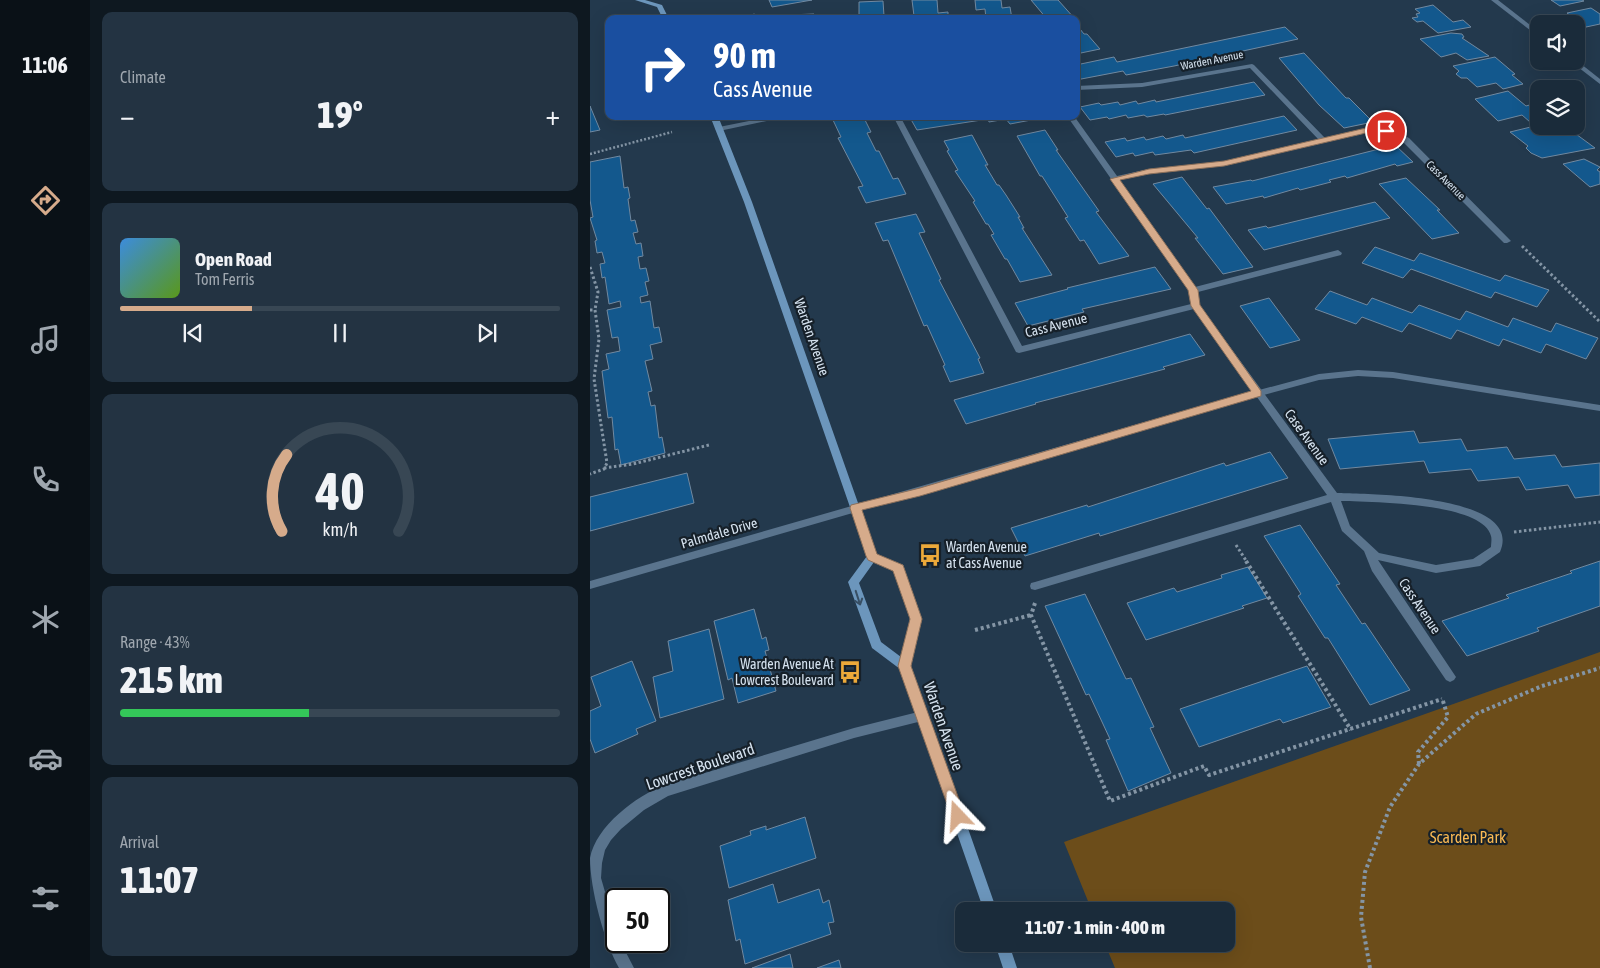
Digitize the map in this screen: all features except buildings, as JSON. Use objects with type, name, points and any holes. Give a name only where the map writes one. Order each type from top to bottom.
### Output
[{"type":"main road","points":[[638,0],[660,6],[664,15]]},
{"type":"main road","points":[[660,6],[667,0]]},
{"type":"main road","name":"Warden Avenue","points":[[716,120],[748,202],[872,556]]},
{"type":"main road","points":[[872,556],[898,568],[916,619],[905,666],[876,645],[853,582],[872,556]]},
{"type":"main road","name":"Warden Avenue","points":[[905,666],[988,902]]},
{"type":"main road","points":[[1005,952],[1010,968]]},
{"type":"street","points":[[1494,0],[1530,28]]},
{"type":"street","name":"Warden Avenue","points":[[1080,88],[1152,86],[1252,66],[1323,140]]},
{"type":"street","points":[[1585,70],[1600,82]]},
{"type":"street","points":[[719,129],[766,120]]},
{"type":"street","name":"Cass Avenue","points":[[898,120],[1018,350],[1196,306]]},
{"type":"street","points":[[1073,120],[1193,290],[1196,306],[1257,393]]},
{"type":"street","name":"Cass Avenue","points":[[1115,179],[1149,171],[1224,164],[1370,130],[1396,133],[1406,140],[1507,241]]},
{"type":"street","points":[[1193,290],[1338,253]]},
{"type":"street","points":[[856,508],[920,492],[1257,393],[1319,377],[1367,374],[1393,375],[1600,408]]},
{"type":"street","name":"Case Avenue","points":[[1257,393],[1334,497]]},
{"type":"street","points":[[1038,585],[1334,497],[1398,499],[1442,505],[1479,516],[1489,524],[1496,534]]},
{"type":"street","name":"Cass Avenue","points":[[1334,497],[1346,528],[1368,551],[1376,556],[1400,563],[1436,569],[1476,563],[1496,548],[1496,534]]},
{"type":"street","name":"Palmdale Drive","points":[[590,585],[856,508]]},
{"type":"street","name":"Cass Avenue","points":[[1368,551],[1376,568],[1450,677]]},
{"type":"street","name":"Lowcrest Boulevard","points":[[627,968],[614,948],[595,877],[597,852],[610,830],[636,806],[665,791],[854,733],[922,716]]},
{"type":"path","points":[[590,154],[672,132]]},
{"type":"path","points":[[1507,241],[1524,246],[1600,322]]},
{"type":"path","points":[[590,267],[598,292],[595,310],[599,339],[594,378],[607,463],[604,469]]},
{"type":"path","points":[[590,310],[595,310]]},
{"type":"path","points":[[590,474],[604,469],[633,464],[709,445]]},
{"type":"path","points":[[1496,534],[1600,522]]},
{"type":"path","points":[[1226,529],[1351,730]]},
{"type":"path","points":[[1038,585],[1044,593],[1035,602],[1031,615],[1110,801],[1204,766],[1209,774],[1351,730],[1442,699]]},
{"type":"path","points":[[975,630],[1031,615]]},
{"type":"path","points":[[1370,968],[1361,917],[1366,872],[1390,807],[1419,764],[1476,714],[1542,686],[1600,668]]},
{"type":"path","points":[[1419,764],[1418,752],[1448,717],[1442,699],[1450,677]]},
{"type":"green space","name":"Scarden Park","points":[[1600,652],[1600,968],[1115,968],[1108,952],[1235,952],[1235,902],[1088,902],[1064,842]]},
{"type":"place","name":"Warden Avenue at Cass Avenue","points":[[930,555]]},
{"type":"place","name":"Warden Avenue At Lowcrest Boulevard","points":[[850,672]]},
{"type":"route","points":[[958,816],[905,666],[916,619],[898,568],[872,556],[856,508],[920,492],[1257,393],[1196,306],[1193,290],[1115,179],[1149,171],[1224,164],[1366,131],[1386,131]]}]
